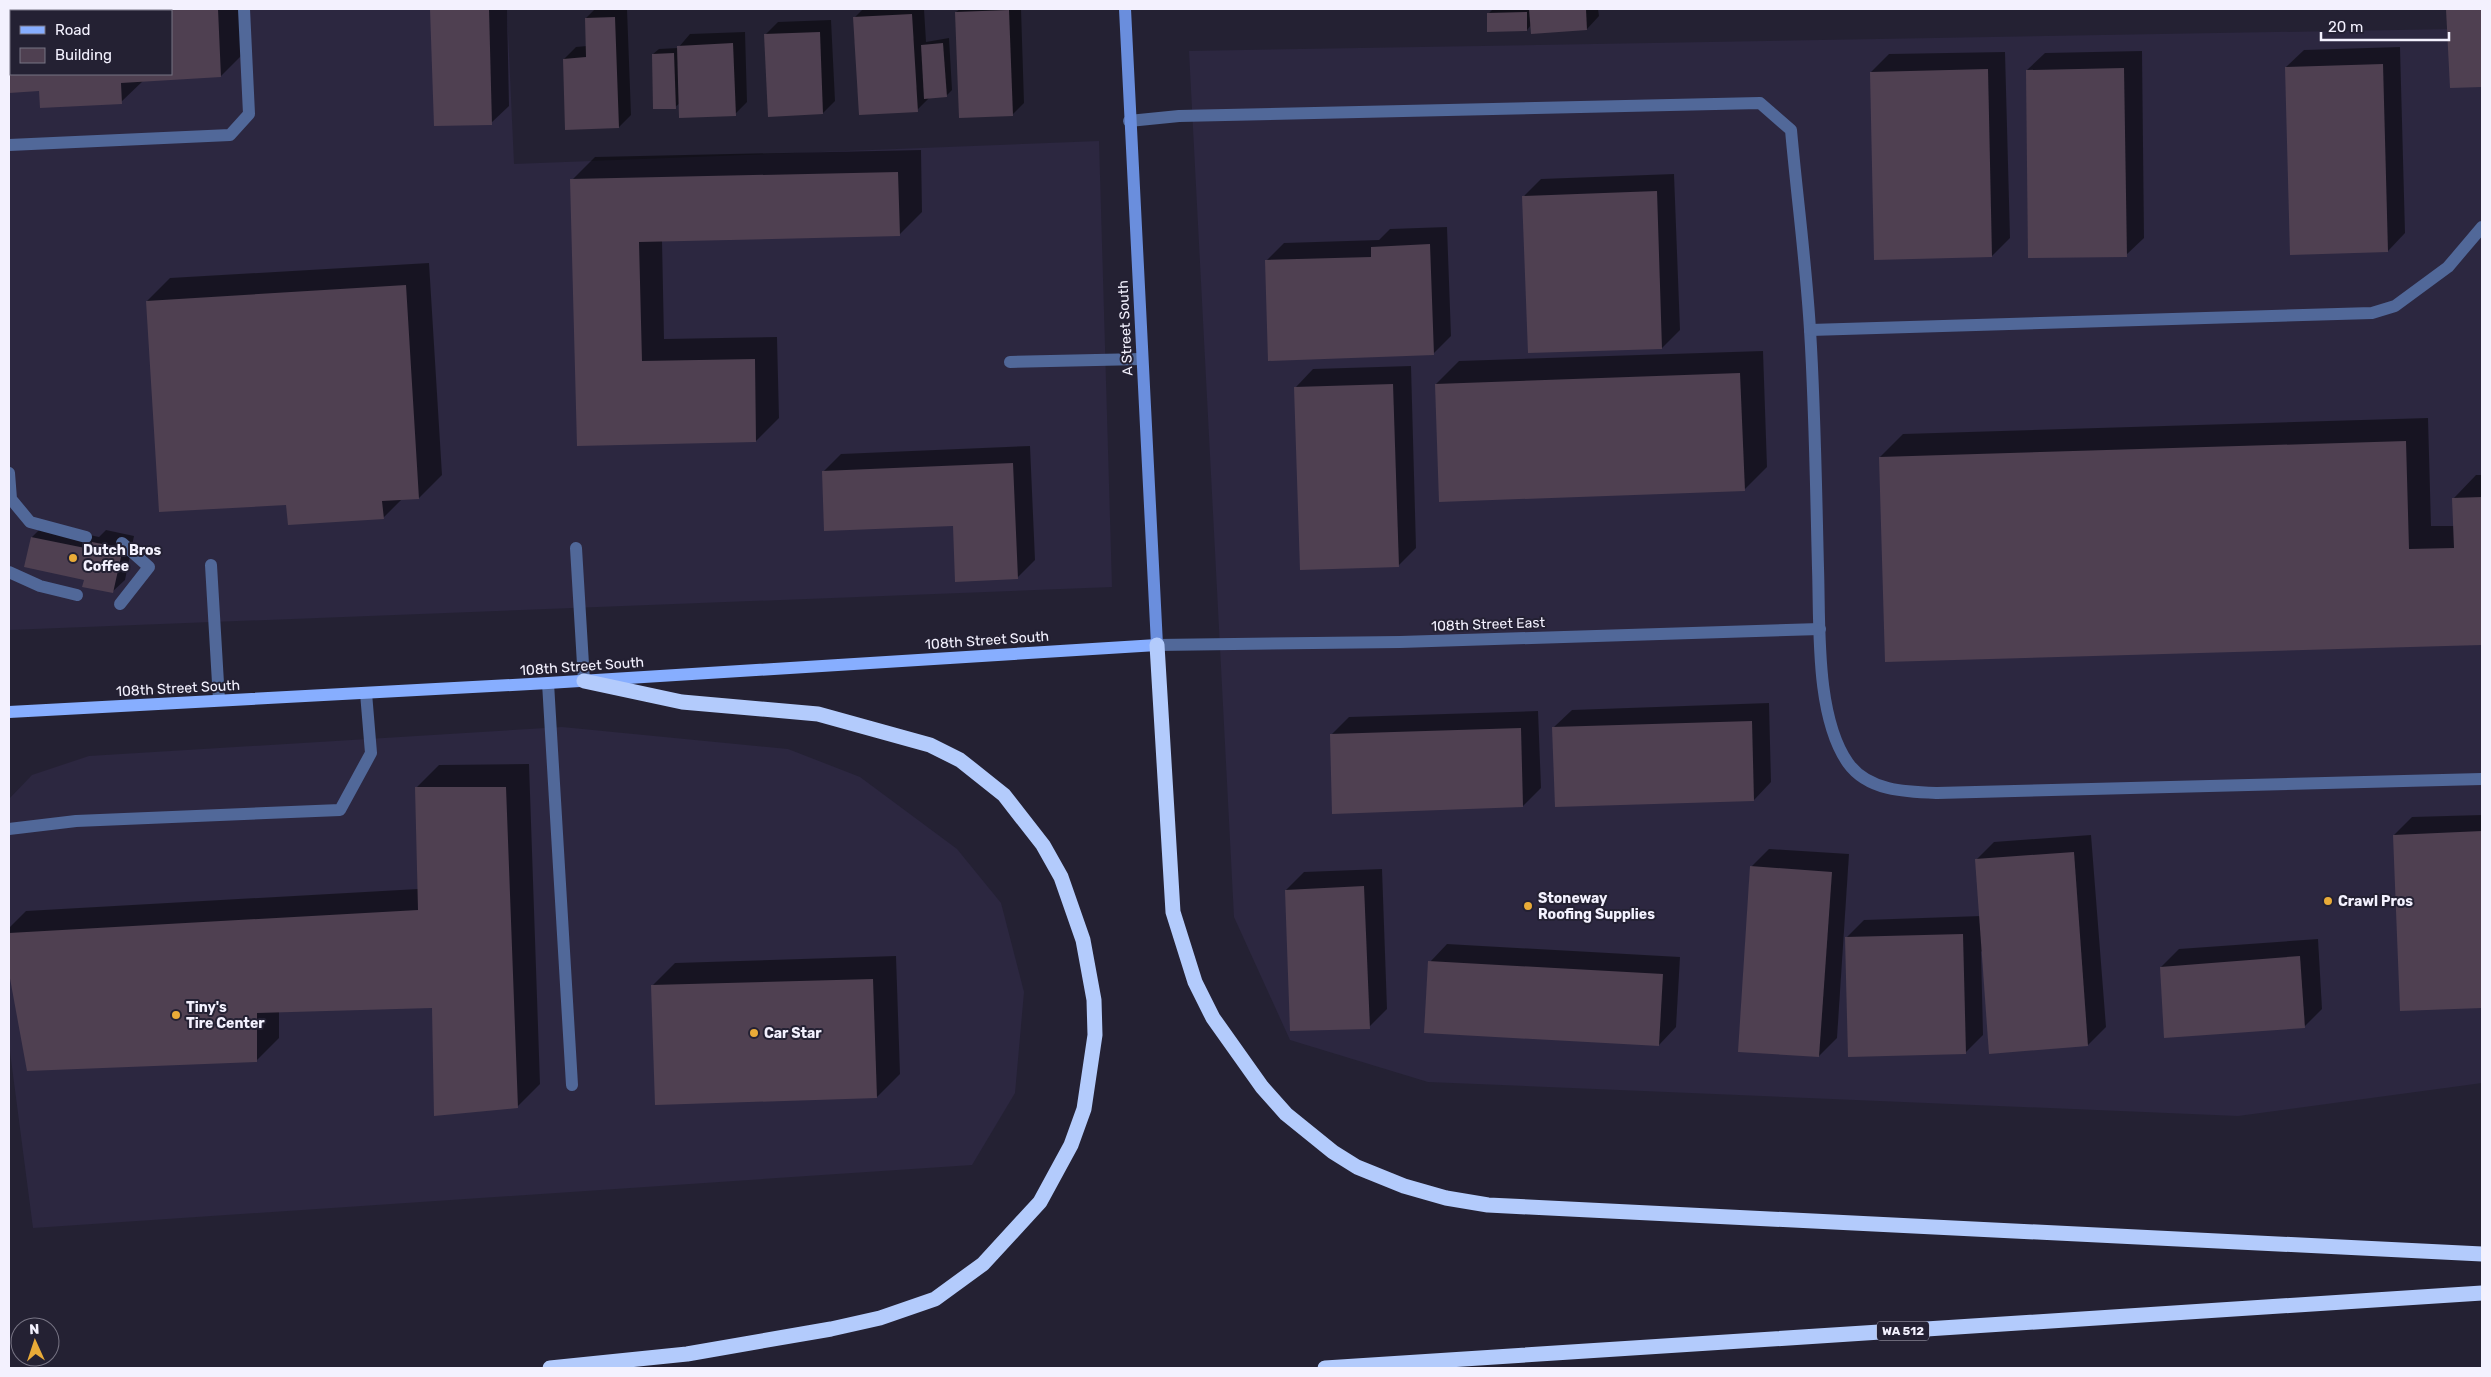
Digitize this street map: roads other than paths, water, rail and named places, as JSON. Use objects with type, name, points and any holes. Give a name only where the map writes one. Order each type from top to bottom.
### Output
[{"type":"highway","points":[[1158,645],[1173,912],[1194,982],[1213,1018],[1262,1087],[1311,1136],[1358,1167],[1429,1194],[1488,1204],[2482,1254]]},
{"type":"highway","points":[[550,1368],[688,1354],[831,1329],[880,1318],[935,1300],[982,1264],[1040,1202],[1070,1145],[1084,1110],[1095,1035],[1094,1000],[1084,940],[1061,877],[1043,845],[1004,795],[960,760],[922,742],[818,714],[682,702],[584,681]]},
{"type":"highway","name":"WA 512","points":[[1325,1368],[2482,1293]]},
{"type":"main road","name":"108th Street South","points":[[9,712],[584,681],[1158,645]]},
{"type":"street","name":"A Street South","points":[[1125,9],[1129,121],[1158,645]]},
{"type":"lane","points":[[9,145],[230,135],[249,114],[244,9]]},
{"type":"lane","points":[[1129,121],[1179,116],[1760,103],[1791,130],[1810,330],[1820,629],[1828,718],[1847,762],[1857,775],[1868,782],[1895,790],[1937,793],[2482,779]]},
{"type":"lane","points":[[1810,330],[2372,313],[2395,306],[2448,267],[2482,227]]},
{"type":"lane","points":[[1010,362],[1142,359]]},
{"type":"lane","points":[[9,473],[11,499],[30,522],[86,537]]},
{"type":"lane","points":[[120,604],[149,567],[122,543]]},
{"type":"lane","points":[[576,548],[584,681]]},
{"type":"lane","points":[[212,566],[219,700]]},
{"type":"lane","points":[[9,572],[40,586],[77,595]]},
{"type":"lane","name":"108th Street East","points":[[1158,645],[1400,642],[1820,629]]},
{"type":"lane","points":[[548,683],[572,1084]]},
{"type":"lane","points":[[9,829],[76,821],[340,810],[371,753],[366,693]]},
{"type":"place","name":"Dutch Bros Coffee","points":[[73,558]]},
{"type":"place","name":"Crawl Pros","points":[[2328,901]]},
{"type":"place","name":"Stoneway Roofing Supplies","points":[[1528,906]]},
{"type":"place","name":"Tiny's Tire Center","points":[[176,1015]]},
{"type":"place","name":"Car Star","points":[[754,1033]]}]
